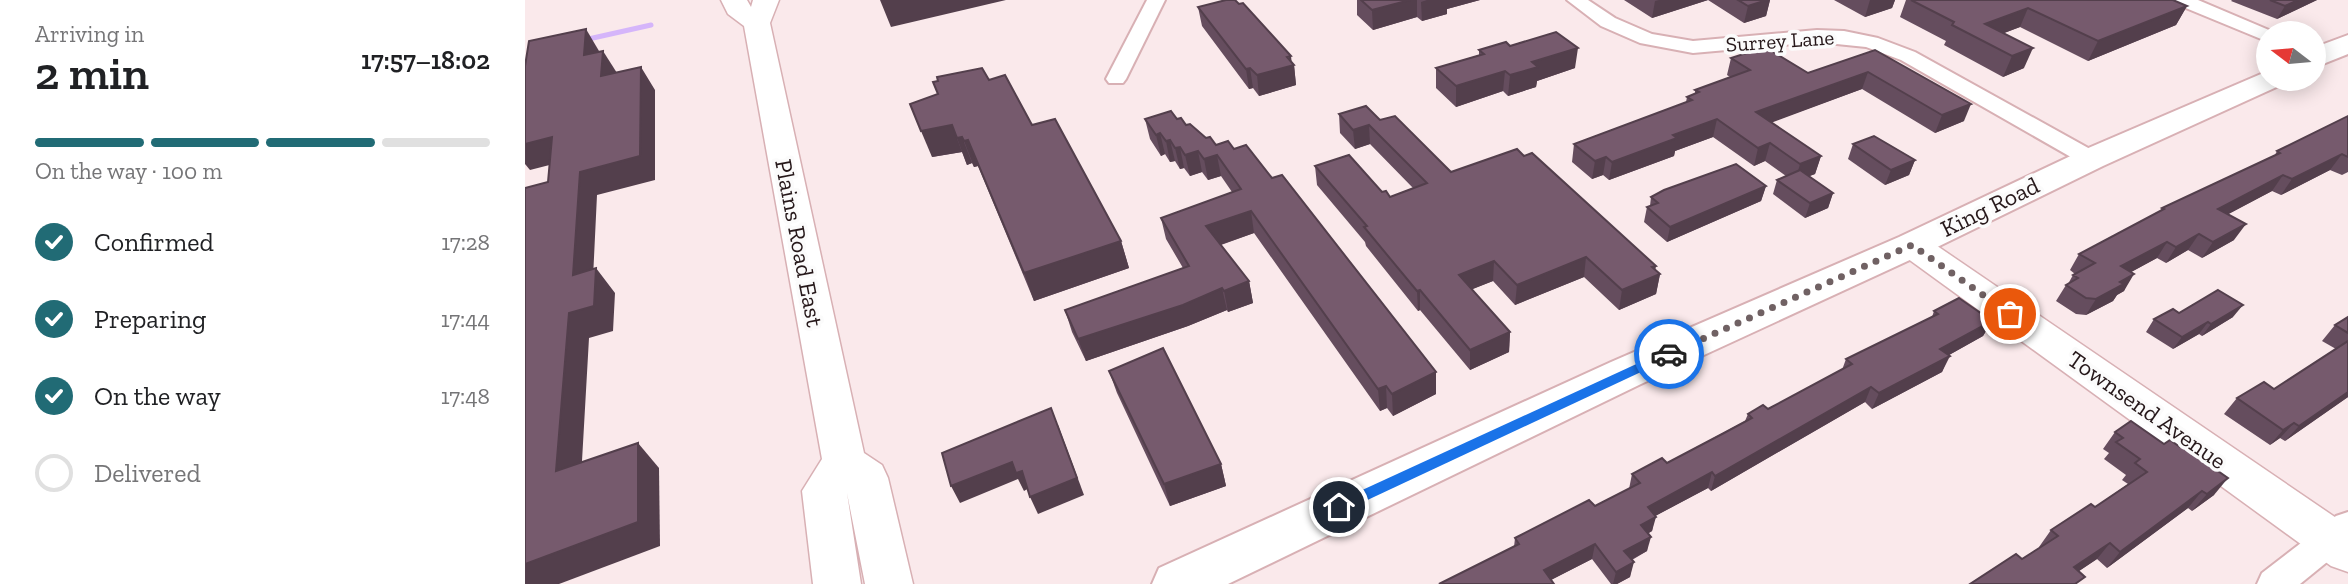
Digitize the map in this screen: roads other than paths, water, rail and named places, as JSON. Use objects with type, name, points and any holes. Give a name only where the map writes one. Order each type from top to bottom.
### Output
[{"type":"main road","name":"Plains Road East","points":[[753,8],[844,463]]},
{"type":"main road","points":[[2326,52],[2348,43]]},
{"type":"main road","name":"King Road","points":[[1177,584],[1626,373],[1912,245],[2091,159],[2256,85]]},
{"type":"main road","name":"Townsend Avenue","points":[[1912,245],[2342,539]]},
{"type":"main road","points":[[837,584],[824,491],[844,463],[866,478],[889,584]]},
{"type":"street","points":[[1116,79],[1156,0]]},
{"type":"street","name":"Surrey Lane","points":[[1576,0],[1608,22],[1647,38],[1693,47],[1817,36],[1871,42],[1907,56],[2091,159]]},
{"type":"street","points":[[2182,0],[2256,30]]},
{"type":"street","points":[[2274,584],[2342,539]]},
{"type":"waterway","points":[[584,40],[651,25]]}]
